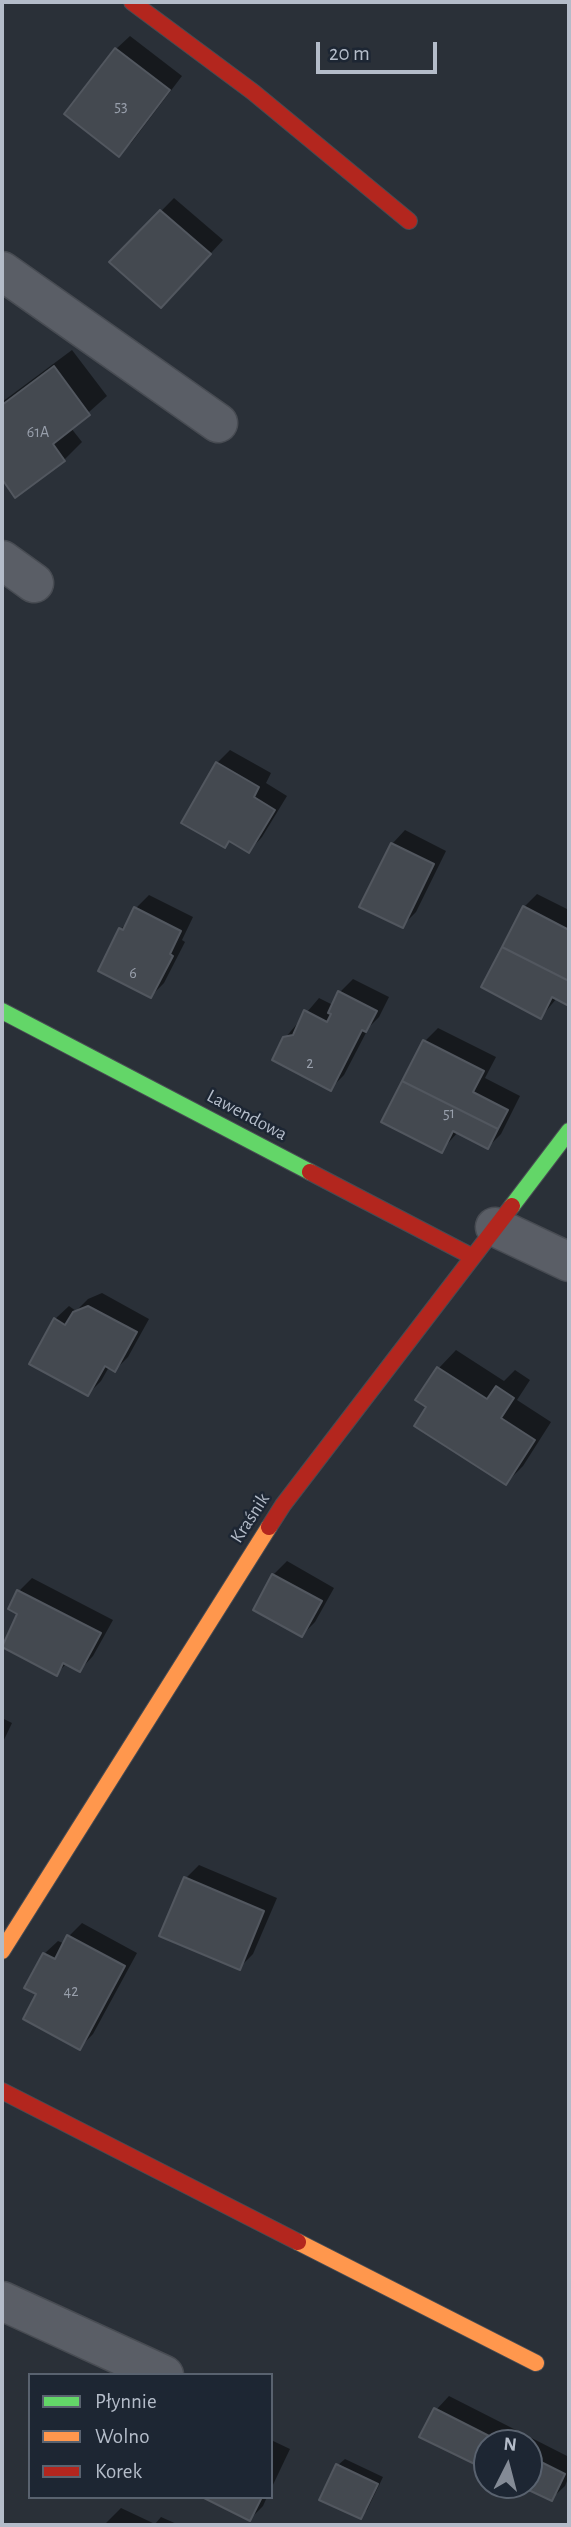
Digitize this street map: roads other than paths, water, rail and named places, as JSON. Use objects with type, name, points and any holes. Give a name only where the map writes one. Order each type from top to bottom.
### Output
[{"type":"street","points":[[132,2],[253,92],[409,221]]},
{"type":"street","points":[[2,271],[218,423]]},
{"type":"street","points":[[2,560],[34,583]]},
{"type":"street","name":"Lawendowa","points":[[2,1011],[484,1242]]},
{"type":"street","name":"Kraśnik","points":[[2,1951],[283,1505],[569,1131]]},
{"type":"street","points":[[484,1242],[569,1262]]},
{"type":"street","points":[[2,2091],[537,2363]]},
{"type":"street","points":[[2,2301],[160,2373]]}]
